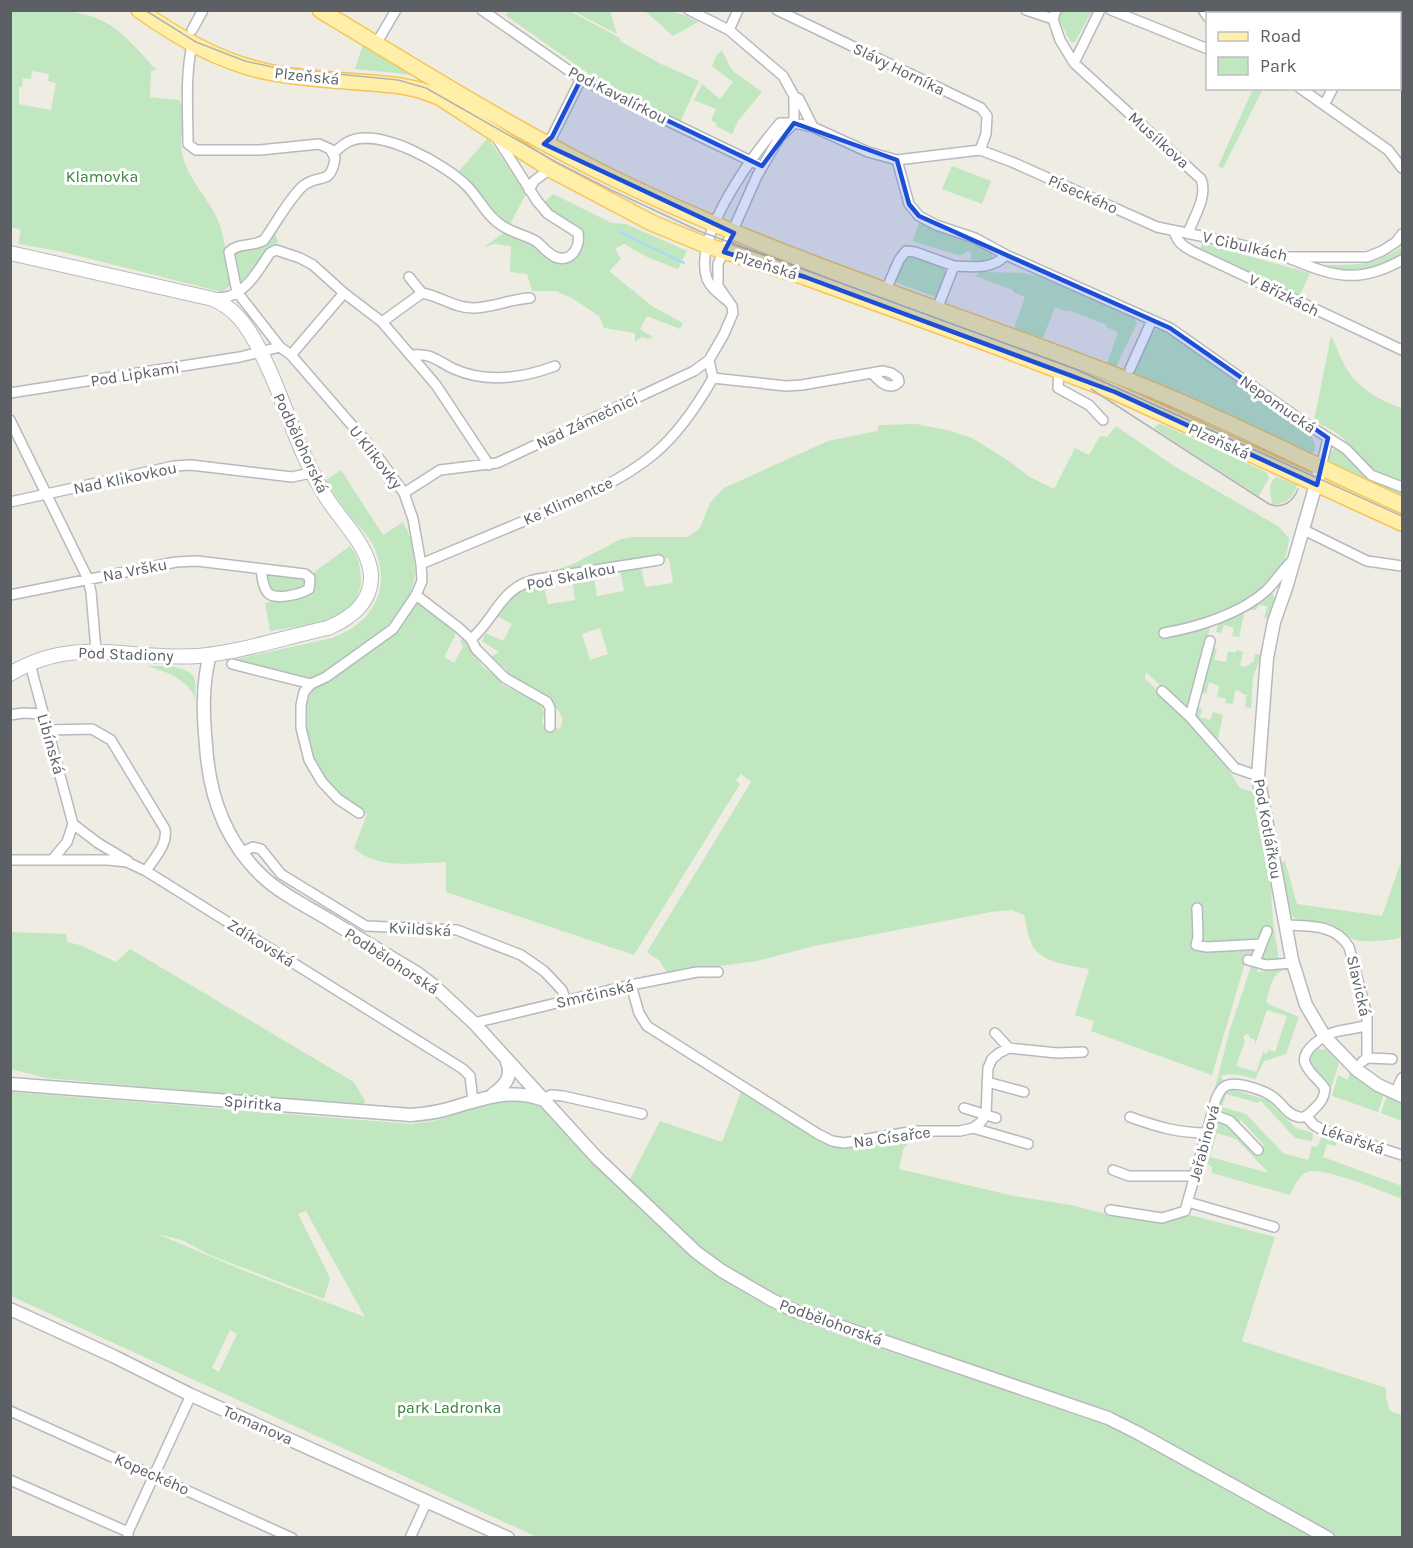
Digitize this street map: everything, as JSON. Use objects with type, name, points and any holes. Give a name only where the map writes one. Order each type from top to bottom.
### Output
[{"type":"main road","name":"Plzeňská","points":[[139,10],[172,34],[192,37],[218,57],[267,72],[401,86],[438,97],[550,169],[652,223],[724,252],[805,277],[1115,393],[1402,523]]},
{"type":"main road","name":"Plzeňská","points":[[320,10],[544,144],[733,233],[808,263],[1139,384],[1402,505]]},
{"type":"main road","name":"Podbělohorská","points":[[10,253],[213,299],[232,310],[245,325],[259,351],[311,473],[368,561],[371,582],[364,601],[352,615],[328,628],[210,654]]},
{"type":"main road","name":"Pod Stadiony","points":[[12,669],[67,653],[96,650],[182,656],[210,654]]},
{"type":"street","points":[[203,10],[192,37],[188,144],[196,150],[250,150],[319,144],[326,146],[335,158],[332,172],[326,178],[303,185],[264,240],[259,243],[237,246],[229,252],[237,292],[280,347]]},
{"type":"street","points":[[376,44],[396,10]]},
{"type":"street","name":"Pod Kavalírkou","points":[[482,10],[581,79],[762,167]]},
{"type":"street","points":[[689,10],[729,30],[783,76],[793,99],[794,123],[779,138],[762,167],[718,264],[716,278],[718,286],[733,310],[709,360],[713,378],[786,386],[872,374]]},
{"type":"street","points":[[729,30],[738,10]]},
{"type":"street","name":"Slávy Horníka","points":[[777,10],[981,108],[987,116],[986,134],[980,150]]},
{"type":"street","points":[[1026,10],[1054,15]]},
{"type":"street","points":[[1074,63],[1100,10]]},
{"type":"street","points":[[1111,10],[1206,48]]},
{"type":"street","name":"Musílkova","points":[[1054,15],[1060,40],[1074,63],[1201,180],[1202,197],[1188,233]]},
{"type":"street","points":[[544,144],[552,137],[581,79]]},
{"type":"street","points":[[1303,90],[1388,150],[1402,157]]},
{"type":"street","points":[[1324,105],[1332,90]]},
{"type":"street","points":[[729,302],[708,283],[706,271],[708,246],[714,224],[718,212],[751,161],[780,123],[793,99]]},
{"type":"street","points":[[793,99],[799,99],[813,127]]},
{"type":"street","points":[[780,123],[813,127],[868,152],[897,160],[980,150]]},
{"type":"street","points":[[333,153],[348,142],[360,139],[378,139],[401,147],[453,173],[470,189],[489,215],[500,225],[537,242],[552,256],[560,259],[568,258],[574,254],[579,241],[578,233],[548,214],[529,190],[493,131]]},
{"type":"street","name":"Píseckého","points":[[980,150],[1157,227],[1188,233]]},
{"type":"street","points":[[1388,150],[1402,168]]},
{"type":"street","name":"Nepomucká","points":[[897,160],[909,204],[919,216],[936,225],[975,238],[1006,255],[1186,337],[1346,449],[1371,475],[1402,487]]},
{"type":"street","points":[[529,190],[534,181],[550,169]]},
{"type":"street","name":"V Břízkách","points":[[1174,231],[1180,243],[1192,251],[1402,350]]},
{"type":"street","name":"V Cibulkách","points":[[1188,233],[1287,257],[1367,256],[1382,251],[1396,242],[1402,234]]},
{"type":"street","points":[[213,299],[230,297],[243,290],[270,253],[276,250],[313,265],[344,293],[382,322],[435,385],[489,465]]},
{"type":"street","points":[[886,290],[898,260],[906,251],[954,266],[990,266],[1006,255]]},
{"type":"street","points":[[1287,257],[1316,269],[1347,276],[1368,275],[1385,270],[1402,260]]},
{"type":"street","points":[[937,309],[954,266]]},
{"type":"street","points":[[409,277],[422,293],[435,295],[454,305],[471,308],[488,307],[514,298],[530,298]]},
{"type":"street","points":[[291,355],[344,293]]},
{"type":"street","points":[[382,322],[422,293]]},
{"type":"street","points":[[1130,369],[1152,320]]},
{"type":"street","name":"Pod Lipkami","points":[[10,393],[240,357],[280,347]]},
{"type":"street","name":"U Klikovky","points":[[280,347],[291,355],[370,446],[404,493],[413,519],[421,564],[422,580],[416,595]]},
{"type":"street","points":[[411,355],[425,353],[455,369],[497,378],[536,373],[555,366]]},
{"type":"street","name":"Nad Zámečnicí","points":[[404,493],[440,470],[497,463],[666,384],[709,360]]},
{"type":"street","points":[[1059,371],[1058,388],[1089,405],[1103,420]]},
{"type":"street","name":"Ke Klimentce","points":[[421,564],[597,491],[628,474],[654,454],[679,429],[698,404],[713,378]]},
{"type":"street","points":[[10,420],[88,579],[96,650]]},
{"type":"street","points":[[1321,467],[1328,438]]},
{"type":"street","name":"Nad Klikovkou","points":[[10,502],[174,466],[199,466],[292,477],[311,473]]},
{"type":"street","name":"Pod Kotlářkou","points":[[1321,467],[1274,622],[1267,658],[1258,776],[1293,963],[1306,1005],[1325,1037],[1357,1070],[1399,1094]]},
{"type":"street","points":[[1302,529],[1367,561],[1402,566]]},
{"type":"street","points":[[1164,633],[1216,618],[1250,602],[1264,592],[1294,559]]},
{"type":"street","name":"Pod Skalkou","points":[[471,639],[480,632],[495,608],[522,584],[538,579],[659,560]]},
{"type":"street","name":"Na Vršku","points":[[10,595],[176,562],[197,561],[308,574],[309,589],[302,593],[271,595],[266,590],[261,570]]},
{"type":"street","points":[[359,813],[330,791],[309,760],[301,728],[301,705],[304,692],[311,684],[326,677],[393,629],[416,595],[471,639],[476,649],[505,678],[547,702],[550,708],[550,727]]},
{"type":"street","points":[[1190,717],[1210,641]]},
{"type":"street","name":"Podbělohorská","points":[[210,654],[204,682],[203,709],[208,774],[218,811],[242,852],[262,876],[287,895],[417,973],[433,985],[474,1023],[506,1058],[514,1075],[542,1099],[596,1157],[696,1252],[753,1290],[795,1311],[1108,1418],[1328,1538]]},
{"type":"street","name":"Libínská","points":[[30,664],[73,824]]},
{"type":"street","points":[[232,664],[311,684]]},
{"type":"street","points":[[1162,691],[1190,717],[1235,768],[1258,776]]},
{"type":"street","points":[[10,715],[42,714]]},
{"type":"street","points":[[47,730],[92,729],[111,740],[165,829],[166,836],[162,847],[146,871],[98,843],[73,824],[67,842],[52,860]]},
{"type":"street","name":"Kvildská","points":[[242,852],[253,847],[261,849],[281,874],[366,926],[457,930],[521,955],[542,969],[562,990],[566,1001]]},
{"type":"street","name":"Zdíkovská","points":[[10,860],[108,860],[127,862],[146,871],[463,1069],[470,1076],[473,1101]]},
{"type":"street","points":[[1197,908],[1196,945],[1208,947],[1262,944]]},
{"type":"street","name":"Slavická","points":[[1286,925],[1316,926],[1344,937],[1349,947],[1367,1015],[1364,1060],[1392,1059]]},
{"type":"street","points":[[1267,931],[1251,961],[1266,965],[1293,963]]},
{"type":"street","name":"Smrčinská","points":[[474,1023],[631,985],[697,972],[718,972]]},
{"type":"street","name":"Na Císařce","points":[[631,985],[639,1013],[647,1026],[832,1141],[856,1142],[915,1131],[960,1131],[973,1128]]},
{"type":"street","name":"Slavická","points":[[1325,1037],[1335,1032],[1354,1030],[1367,1025]]},
{"type":"street","points":[[995,1032],[1009,1048]]},
{"type":"street","points":[[1307,1117],[1320,1104],[1325,1089],[1311,1074],[1305,1063],[1305,1056],[1311,1047],[1325,1037]]},
{"type":"street","points":[[973,1128],[986,1115],[988,1068],[992,1059],[1009,1048],[1057,1053],[1083,1052]]},
{"type":"street","points":[[492,1095],[514,1075]]},
{"type":"street","points":[[1399,1094],[1402,1078]]},
{"type":"street","points":[[987,1082],[1024,1092]]},
{"type":"street","name":"Spiritka","points":[[10,1084],[411,1115],[441,1111],[492,1095],[524,1094],[542,1099]]},
{"type":"street","name":"Jeřabinová","points":[[1110,1210],[1162,1218],[1185,1211],[1220,1089],[1229,1085],[1240,1086],[1264,1093],[1273,1097],[1294,1116],[1307,1117]]},
{"type":"street","points":[[542,1099],[551,1095],[563,1096],[642,1114]]},
{"type":"street","points":[[964,1108],[996,1118]]},
{"type":"street","points":[[1212,1114],[1230,1121],[1258,1150]]},
{"type":"street","name":"Lékařská","points":[[1307,1117],[1321,1129],[1402,1155]]},
{"type":"street","points":[[1130,1118],[1184,1133],[1207,1133]]},
{"type":"street","points":[[973,1128],[1028,1144]]},
{"type":"street","points":[[1113,1170],[1129,1176],[1195,1176]]},
{"type":"street","points":[[1188,1202],[1274,1227]]},
{"type":"street","name":"Tomanova","points":[[10,1309],[191,1395],[508,1538]]},
{"type":"street","points":[[10,1480],[128,1535],[191,1395]]},
{"type":"street","name":"Kopeckého","points":[[10,1411],[292,1538]]},
{"type":"street","points":[[410,1538],[427,1501]]},
{"type":"highlighted area","points":[[581,79],[762,166],[794,123],[897,160],[909,204],[919,216],[1170,328],[1328,438],[1317,485],[1115,392],[805,277],[724,252],[734,233],[544,144],[552,137]]},
{"type":"green space","name":"Klamovka","points":[[49,10],[87,15],[116,29],[157,70],[151,71],[150,97],[179,100],[184,113],[182,154],[188,171],[219,222],[226,249],[230,286],[222,292],[59,251],[18,244],[21,230],[11,227],[11,11]],"holes":[[[32,71],[49,74],[48,81],[56,83],[51,110],[19,104],[19,87],[22,87],[23,78],[31,79]]]},
{"type":"green space","points":[[509,11],[570,11],[620,38],[620,41],[659,63],[699,81],[680,122],[609,88],[505,15]]},
{"type":"green space","points":[[573,11],[610,11],[617,34],[575,12]]},
{"type":"green space","points":[[645,11],[673,12],[698,22],[673,36]]},
{"type":"green space","points":[[1062,11],[1092,11],[1075,42],[1071,42],[1058,18]]},
{"type":"green space","points":[[363,44],[414,75],[355,69]]},
{"type":"green space","points":[[722,51],[732,70],[762,92],[738,121],[732,134],[716,126],[717,124],[711,120],[716,109],[694,100],[702,84],[720,99],[733,82],[712,66],[717,54]]},
{"type":"green space","points":[[1253,90],[1262,90],[1223,168],[1218,166]]},
{"type":"green space","points":[[488,138],[526,194],[510,224],[494,213],[476,188],[459,171]]},
{"type":"green space","points":[[952,166],[991,181],[982,204],[942,189]]},
{"type":"green space","points":[[553,194],[612,223],[626,224],[687,251],[678,269],[649,258],[624,244],[615,249],[621,259],[609,271],[652,306],[683,323],[680,329],[647,316],[640,329],[653,337],[648,339],[642,337],[635,342],[635,333],[604,328],[599,316],[572,298],[556,291],[532,291],[527,274],[510,272],[511,246],[494,244],[484,247],[505,232],[532,242],[558,262],[580,251],[583,238],[580,234],[542,204]]},
{"type":"green space","points":[[919,223],[989,250],[993,259],[985,263],[976,263],[971,261],[971,253],[967,251],[962,255],[957,255],[912,241]]},
{"type":"green space","points":[[275,232],[278,242],[267,251],[240,284],[235,255],[238,250],[263,246]]},
{"type":"green space","points":[[1202,243],[1310,273],[1299,297],[1200,250]]},
{"type":"green space","points":[[1402,247],[1402,255],[1374,266],[1346,270],[1325,267],[1326,265],[1374,261]]},
{"type":"green space","points":[[910,255],[943,265],[947,275],[938,298],[893,281],[906,256]]},
{"type":"green space","points":[[984,272],[1035,275],[1133,316],[1137,323],[1116,367],[1107,363],[1118,332],[1106,327],[1107,325],[1055,307],[1043,338],[1014,328],[1025,297],[1013,290],[975,276]]},
{"type":"green space","points":[[1159,329],[1188,346],[1310,434],[1315,443],[1315,451],[1311,454],[1132,373],[1153,331]]},
{"type":"green space","points":[[1331,336],[1353,378],[1379,398],[1402,408],[1402,482],[1376,471],[1340,435],[1314,421]]},
{"type":"green space","points":[[916,424],[972,438],[1028,476],[1054,489],[1075,448],[1089,455],[1100,436],[1107,437],[1116,426],[1174,466],[1278,526],[1289,538],[1282,569],[1267,587],[1241,604],[1168,634],[1182,635],[1183,632],[1205,626],[1210,627],[1189,708],[1183,707],[1146,672],[1145,679],[1197,730],[1240,788],[1256,793],[1255,809],[1271,889],[1273,923],[1279,960],[1269,962],[1248,953],[1212,1075],[1091,1031],[1094,1021],[1075,1015],[1089,969],[1056,962],[1040,955],[1030,939],[1024,915],[1012,910],[814,946],[757,961],[667,973],[660,961],[647,952],[751,782],[741,774],[736,780],[740,784],[634,955],[446,892],[446,862],[398,864],[374,860],[354,848],[367,814],[332,789],[315,763],[306,733],[306,702],[311,688],[328,681],[354,659],[394,634],[416,597],[455,630],[455,636],[444,657],[454,663],[463,647],[460,640],[463,639],[483,667],[502,681],[501,684],[540,703],[544,713],[542,724],[560,729],[563,719],[554,705],[540,693],[509,676],[507,670],[491,657],[499,652],[482,641],[486,633],[503,641],[512,624],[495,615],[513,595],[522,588],[543,582],[548,604],[575,600],[572,577],[593,574],[597,596],[624,591],[620,568],[641,565],[645,587],[673,583],[669,558],[661,559],[659,554],[541,575],[573,564],[621,539],[688,537],[700,528],[710,503],[724,488],[828,441],[877,431],[879,425]],"holes":[[[600,628],[608,654],[590,660],[582,634]]]},
{"type":"green space","points":[[1158,424],[1266,472],[1269,478],[1259,496],[1154,428]]},
{"type":"green space","points":[[1337,447],[1402,491],[1402,497],[1330,464],[1328,456],[1330,451]]},
{"type":"green space","points":[[341,470],[383,535],[403,522],[413,543],[415,575],[404,608],[394,620],[324,676],[308,679],[228,661],[332,638],[359,623],[376,602],[381,575],[379,560],[373,545],[325,481]]},
{"type":"green space","points":[[1276,477],[1297,485],[1288,500],[1272,504],[1271,486]]},
{"type":"green space","points":[[350,546],[359,562],[361,581],[358,595],[350,606],[326,620],[270,631],[265,603],[309,593],[313,589],[314,572]]},
{"type":"green space","points":[[267,573],[304,577],[308,580],[307,587],[284,593],[270,592]]},
{"type":"green space","points":[[1273,594],[1276,601],[1272,619],[1264,618],[1267,606],[1259,605],[1256,610],[1245,610],[1239,637],[1232,636],[1234,628],[1224,625],[1221,633],[1216,632],[1219,620]]},
{"type":"green space","points":[[1212,647],[1217,649],[1214,660],[1226,662],[1228,651],[1243,652],[1240,666],[1246,667],[1251,662],[1253,663],[1255,654],[1262,655],[1253,677],[1251,708],[1245,707],[1246,696],[1249,696],[1241,691],[1235,690],[1233,704],[1225,703],[1226,699],[1217,697],[1219,686],[1209,682],[1206,694],[1200,692]]},
{"type":"green space","points":[[147,666],[172,666],[189,672],[195,681],[195,699],[188,686],[182,681],[161,670]]},
{"type":"green space","points":[[1196,708],[1202,709],[1200,717],[1210,720],[1213,712],[1223,715],[1217,743],[1193,718]]},
{"type":"green space","points":[[1402,859],[1402,937],[1377,941],[1357,940],[1331,926],[1300,921],[1292,916],[1280,863],[1285,861],[1297,904],[1382,916]]},
{"type":"green space","points":[[10,932],[66,934],[67,942],[80,945],[116,962],[130,949],[354,1082],[365,1101],[363,1106],[46,1078],[11,1069]]},
{"type":"green space","points":[[1254,958],[1259,962],[1257,972],[1286,967],[1287,970],[1278,973],[1275,977],[1266,1001],[1268,1004],[1299,1017],[1286,1054],[1264,1061],[1255,1079],[1225,1075],[1221,1076],[1223,1081],[1215,1088],[1230,1029]],"holes":[[[1267,1010],[1287,1016],[1275,1052],[1269,1050],[1266,1054],[1263,1052],[1256,1072],[1236,1066],[1245,1041],[1243,1036],[1248,1034],[1255,1040],[1255,1045]]]},
{"type":"green space","points":[[1319,1048],[1326,1049],[1339,1063],[1329,1094],[1328,1088],[1312,1065],[1312,1054]]},
{"type":"green space","points":[[1350,1072],[1384,1094],[1378,1112],[1332,1096],[1338,1075],[1348,1080]]},
{"type":"green space","points":[[1235,1090],[1267,1100],[1296,1128],[1313,1133],[1312,1141],[1295,1138],[1261,1101],[1258,1103],[1226,1094],[1222,1107],[1246,1114],[1283,1153],[1308,1160],[1312,1146],[1317,1147],[1322,1136],[1338,1141],[1335,1146],[1327,1144],[1323,1157],[1402,1186],[1402,1199],[1353,1181],[1315,1171],[1301,1176],[1290,1195],[1212,1173],[1212,1167],[1205,1162],[1217,1120],[1235,1131],[1256,1153],[1264,1145],[1241,1120],[1237,1124],[1219,1112],[1223,1097],[1227,1092]],"holes":[[[1217,1133],[1236,1139],[1269,1173],[1210,1157]]]},
{"type":"green space","name":"park Ladronka","points":[[11,1092],[412,1124],[433,1121],[503,1099],[526,1100],[539,1106],[606,1176],[691,1252],[736,1288],[769,1307],[817,1327],[1124,1431],[1316,1537],[537,1537],[11,1296]],"holes":[[[306,1211],[365,1317],[240,1269],[155,1233],[184,1241],[210,1255],[324,1299],[330,1278],[298,1214]],[[230,1330],[237,1334],[219,1372],[212,1368]]]},
{"type":"green space","points":[[741,1092],[820,1142],[831,1145],[854,1147],[911,1138],[903,1150],[899,1169],[1014,1196],[1071,1205],[1106,1214],[1163,1222],[1190,1215],[1275,1237],[1242,1341],[1386,1388],[1390,1411],[1402,1415],[1402,1537],[1337,1537],[1139,1427],[799,1309],[762,1291],[713,1259],[629,1181],[660,1121],[722,1142]]},
{"type":"green space","points":[[1387,1095],[1402,1102],[1402,1121],[1381,1113]]},
{"type":"waterway","points":[[620,232],[684,263]]},
{"type":"tram line","points":[[145,10],[196,42],[245,61],[277,68],[398,80],[426,88],[556,162],[699,231],[1075,369],[1402,516]]},
{"type":"tram line","points":[[1091,389],[1269,504],[1279,506],[1287,503],[1298,489]]}]
